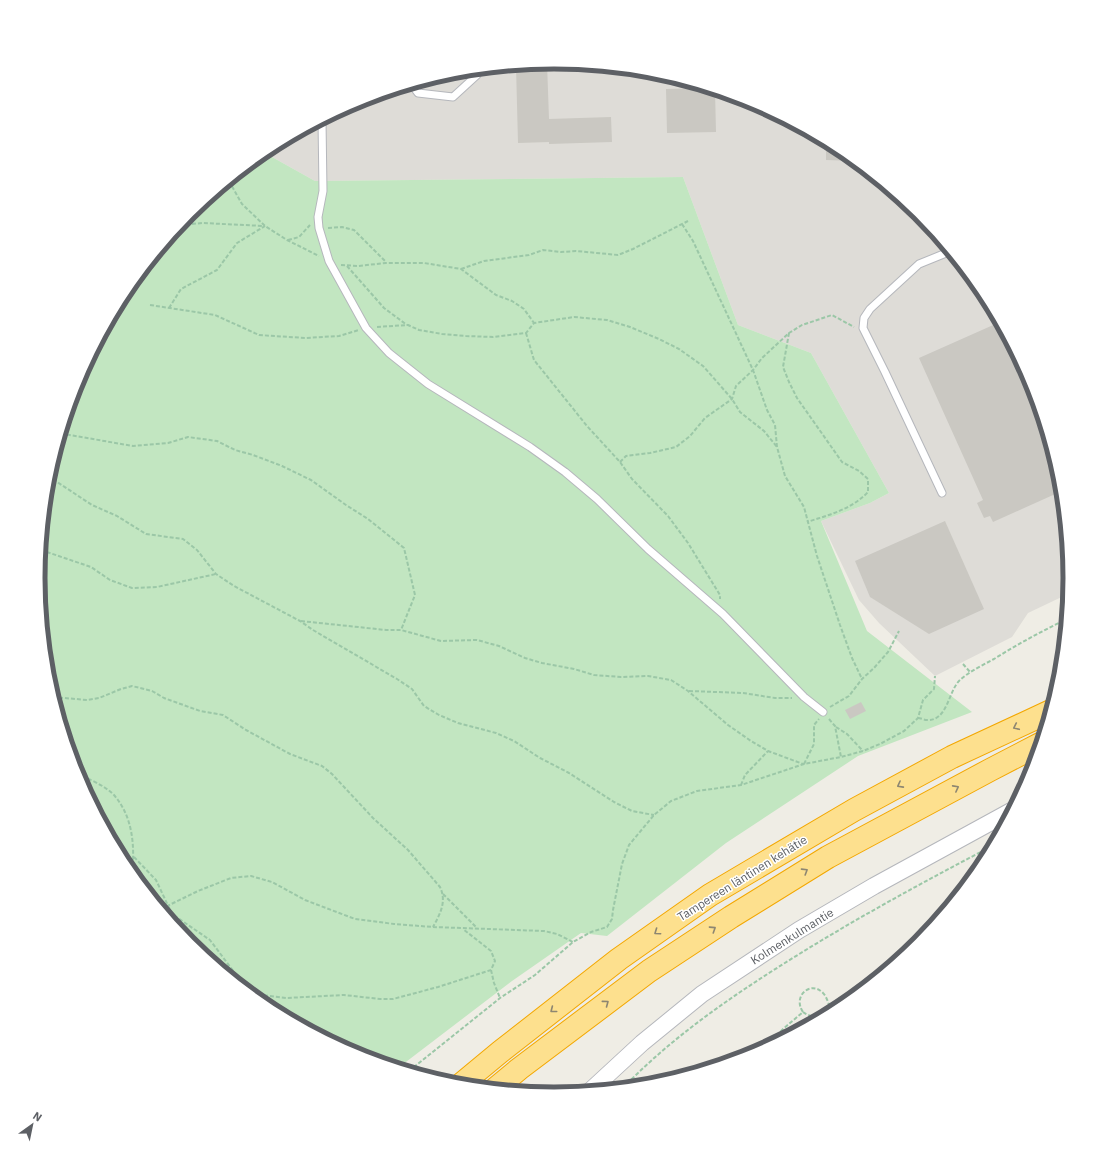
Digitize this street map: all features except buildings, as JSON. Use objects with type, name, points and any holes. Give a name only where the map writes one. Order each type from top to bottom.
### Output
[{"type":"highway","name":"Tampereen läntinen kehätie","points":[[466,1080],[619,959],[710,895],[854,810],[952,757],[1046,713]]},
{"type":"highway","points":[[499,1085],[649,971],[731,917],[828,857],[1035,747]]},
{"type":"street","name":"Kolmenkulmantie","points":[[596,1086],[642,1043],[702,994],[799,930],[874,886],[1006,814]]},
{"type":"lane","points":[[415,89],[418,93],[453,97],[477,75]]},
{"type":"lane","points":[[322,126],[323,191],[318,217],[319,228],[329,261],[366,328],[389,353],[428,384],[523,443],[565,472],[597,499],[648,549],[723,614],[804,697],[823,712]]},
{"type":"lane","points":[[942,493],[863,328],[864,318],[870,309],[919,264],[946,253]]},
{"type":"path","points":[[231,185],[242,204],[265,226],[287,240],[329,261],[347,266],[386,263],[424,263],[461,269],[496,295],[512,301],[524,309],[534,323]]},
{"type":"path","points":[[287,240],[299,237],[318,217]]},
{"type":"path","points":[[461,269],[484,261],[529,255],[543,250],[582,251],[618,255],[633,249],[688,220]]},
{"type":"path","points":[[188,224],[203,223],[265,226]]},
{"type":"path","points":[[682,224],[693,241],[753,370],[774,425],[777,447],[785,476],[804,507],[817,556],[840,625],[852,658],[862,679]]},
{"type":"path","points":[[168,309],[181,288],[218,270],[237,243],[265,226]]},
{"type":"path","points":[[319,228],[342,227],[354,230],[386,263]]},
{"type":"path","points":[[347,266],[384,308],[408,325],[419,330],[442,334],[493,337],[526,333],[534,323],[574,316],[607,320],[659,338],[679,349],[703,366],[732,399],[740,412],[764,431],[777,447]]},
{"type":"path","points":[[150,305],[168,309],[215,314],[259,335],[306,338],[339,336],[366,328],[408,325]]},
{"type":"path","points":[[620,462],[626,456],[650,453],[676,447],[690,436],[705,418],[732,399],[736,386],[753,370],[762,358],[789,333],[802,326],[832,315],[865,332]]},
{"type":"path","points":[[526,333],[534,360],[587,426],[620,462],[632,479],[668,516],[688,543],[720,595],[723,614]]},
{"type":"path","points":[[789,333],[784,367],[797,398],[842,462],[859,471],[868,479],[868,492],[860,500],[843,510],[807,522]]},
{"type":"path","points":[[66,434],[133,446],[168,442],[188,437],[217,442],[235,450],[254,455],[282,466],[312,480],[368,519],[404,548],[415,595],[401,630]]},
{"type":"path","points":[[55,481],[92,506],[117,516],[146,534],[183,539],[197,550],[216,574],[234,586],[300,620],[313,630],[397,679],[412,690],[424,706],[439,715],[458,723],[496,733],[514,741],[540,758],[569,773],[626,808],[632,811],[654,815]]},
{"type":"path","points":[[46,552],[91,567],[110,580],[132,588],[157,587],[216,574]]},
{"type":"path","points":[[300,620],[386,630],[401,630],[441,641],[476,640],[499,646],[525,658],[594,675],[621,677],[648,676],[671,680],[688,691],[728,725],[768,752],[804,764]]},
{"type":"path","points":[[918,718],[926,720],[936,718],[941,714],[959,681],[1032,636],[1062,621]]},
{"type":"path","points":[[804,764],[814,744],[814,725],[823,712],[849,696],[862,679],[888,652],[898,631]]},
{"type":"path","points":[[963,664],[970,673]]},
{"type":"path","points":[[414,1068],[500,998],[535,975],[573,942],[591,932],[607,928],[612,919],[622,864],[629,845],[654,815],[671,801],[697,791],[741,786],[804,764],[841,757],[863,751],[880,744],[904,731],[918,718],[923,700],[934,689],[935,676]]},
{"type":"path","points":[[59,698],[87,700],[99,698],[132,686],[152,691],[164,698],[200,711],[223,716],[290,754],[322,766],[332,774],[373,818],[408,850],[440,887],[444,894],[478,929]]},
{"type":"path","points":[[688,691],[743,693],[788,699],[804,697]]},
{"type":"path","points":[[823,712],[835,726],[847,734],[863,751]]},
{"type":"path","points":[[835,726],[841,757]]},
{"type":"path","points":[[741,786],[745,775],[768,752]]},
{"type":"path","points":[[86,778],[94,781],[113,795],[125,812],[133,835],[133,865]]},
{"type":"path","points":[[629,1083],[683,1034],[745,988],[813,945],[907,890],[986,849]]},
{"type":"path","points":[[134,857],[156,880],[172,914],[210,940],[235,976]]},
{"type":"path","points":[[168,906],[193,893],[231,878],[251,876],[272,882],[305,900],[356,919],[433,927],[544,931],[557,934],[573,942]]},
{"type":"path","points":[[433,927],[440,915],[444,894]]},
{"type":"path","points":[[462,928],[491,951],[495,961],[491,970],[500,998]]},
{"type":"path","points":[[261,995],[286,998],[344,995],[393,999],[438,987],[491,970]]},
{"type":"path","points":[[814,1017],[803,1012],[800,1008],[800,999],[805,991],[809,989],[818,989],[827,999],[828,1008]]},
{"type":"path","points":[[828,1005],[835,1004]]},
{"type":"path","points":[[775,1037],[803,1012]]},
{"type":"shaded area","points":[[521,70],[588,70],[621,73],[686,86],[749,108],[809,137],[865,174],[915,218],[959,268],[996,324],[1025,384],[1047,447],[1060,512],[1063,545],[1063,596],[1028,613],[1012,637],[935,676],[879,623],[859,600],[821,521],[870,503],[889,493],[811,353],[738,325],[683,177],[315,181],[270,156],[300,137],[329,122],[391,96],[423,86],[455,79],[488,73]]},
{"type":"green space","points":[[270,156],[315,181],[683,177],[738,325],[811,353],[889,493],[870,503],[821,521],[867,631],[972,712],[858,756],[726,843],[607,936],[581,933],[512,981],[402,1065],[360,1049],[300,1020],[244,983],[219,962],[194,939],[150,889],[113,833],[98,804],[72,742],[62,710],[49,645],[46,612],[46,545],[49,512],[55,479],[62,447],[72,415],[84,384],[113,324],[150,268],[194,218],[244,174]]}]
